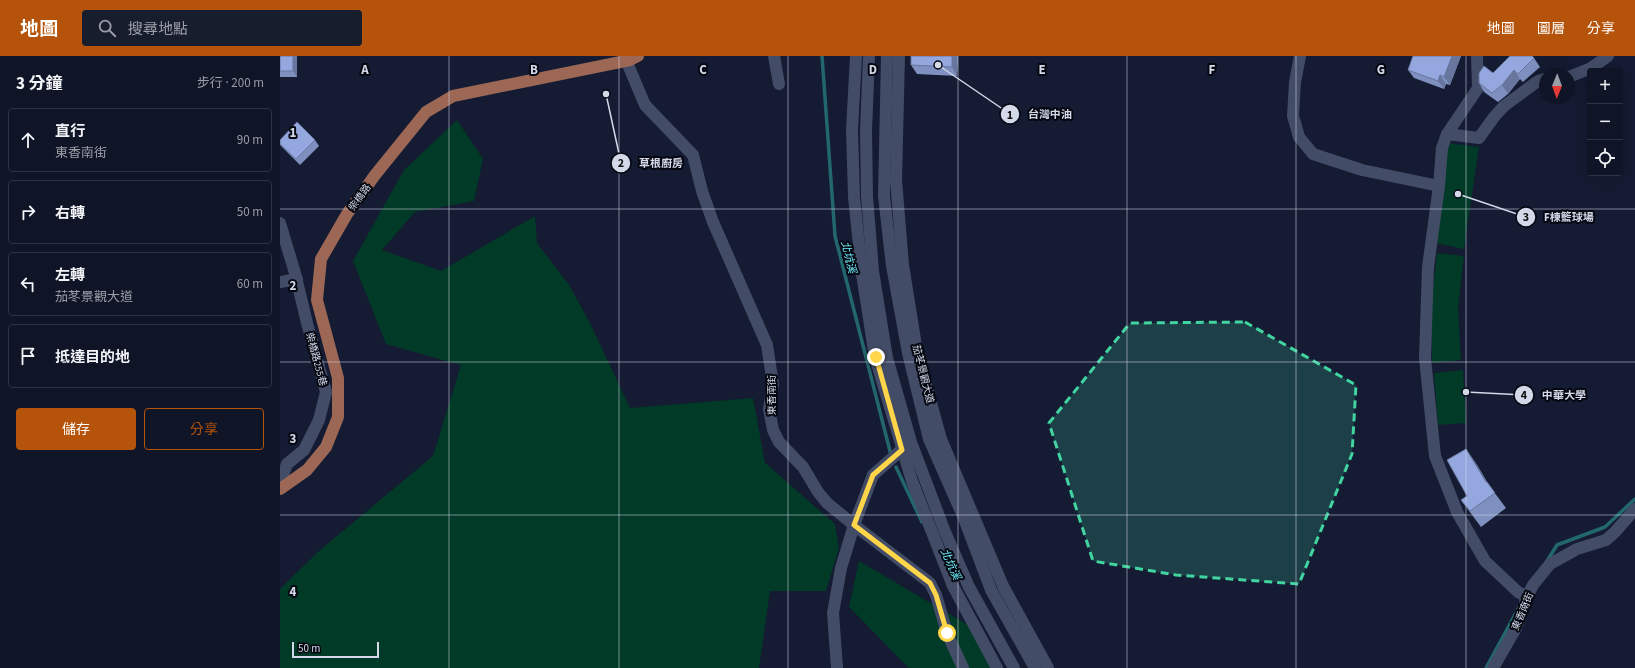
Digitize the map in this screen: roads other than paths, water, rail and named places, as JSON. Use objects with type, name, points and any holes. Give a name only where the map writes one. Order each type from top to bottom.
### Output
[{"type":"main road","name":"柴橋路","points":[[280,489],[307,470],[326,447],[338,417],[338,378],[317,300],[321,259],[347,214],[375,175],[426,112],[453,96],[626,60],[638,56]]},
{"type":"street","points":[[774,56],[779,84]]},
{"type":"street","points":[[856,56],[852,130],[854,197],[862,274],[876,357],[907,446],[969,587],[1014,668]]},
{"type":"street","points":[[869,56],[866,131],[872,255],[887,358],[907,446],[912,481],[954,586],[997,668]]},
{"type":"street","name":"茄苳景觀大道","points":[[887,56],[884,134],[884,196],[892,266],[908,353],[935,439],[991,590],[1035,668]]},
{"type":"street","points":[[884,134],[898,56]]},
{"type":"street","name":"茄苳景觀大道","points":[[898,56],[896,180],[903,265],[917,352],[935,439],[1003,586],[1048,668]]},
{"type":"street","points":[[1300,56],[1295,82],[1293,116],[1298,137],[1313,154],[1362,170],[1439,186]]},
{"type":"street","points":[[1477,56],[1478,88],[1447,134],[1442,148],[1439,186],[1428,267],[1425,358],[1435,456],[1457,512],[1485,562],[1518,592],[1527,597]]},
{"type":"street","points":[[1575,74],[1590,68],[1608,56]]},
{"type":"street","name":"東香南街","points":[[626,60],[645,105],[693,155],[702,191],[711,216],[768,346],[773,384],[769,409],[773,430],[778,442],[803,467],[818,492],[827,503],[930,583],[936,595],[947,633],[963,668]]},
{"type":"street","points":[[1447,134],[1479,138],[1504,106],[1539,81]]},
{"type":"street","name":"柴橋路255巷","points":[[280,223],[297,279],[307,323],[326,392],[319,420],[304,450],[287,464],[280,484]]},
{"type":"street","points":[[869,319],[872,255]]},
{"type":"street","points":[[280,282],[297,279]]},
{"type":"street","points":[[837,668],[833,613],[841,568],[854,525],[873,475],[907,446]]},
{"type":"street","name":"東香南街","points":[[1493,668],[1516,628],[1533,585],[1550,564],[1577,549],[1606,540],[1635,509]]},
{"type":"street","points":[[1003,586],[1013,628]]},
{"type":"waterway","name":"北坑溪","points":[[822,56],[835,236],[891,455]]},
{"type":"waterway","name":"北坑溪","points":[[896,467],[922,522]]},
{"type":"waterway","points":[[1547,561],[1557,545],[1605,527],[1635,499]]},
{"type":"waterway","points":[[1486,668],[1518,609]]},
{"type":"place","name":"台灣中油","points":[[938,65]]},
{"type":"place","name":"草根廚房","points":[[606,94]]},
{"type":"place","name":"F棟籃球場","points":[[1458,194]]},
{"type":"place","name":"中華大學","points":[[1466,392]]}]
